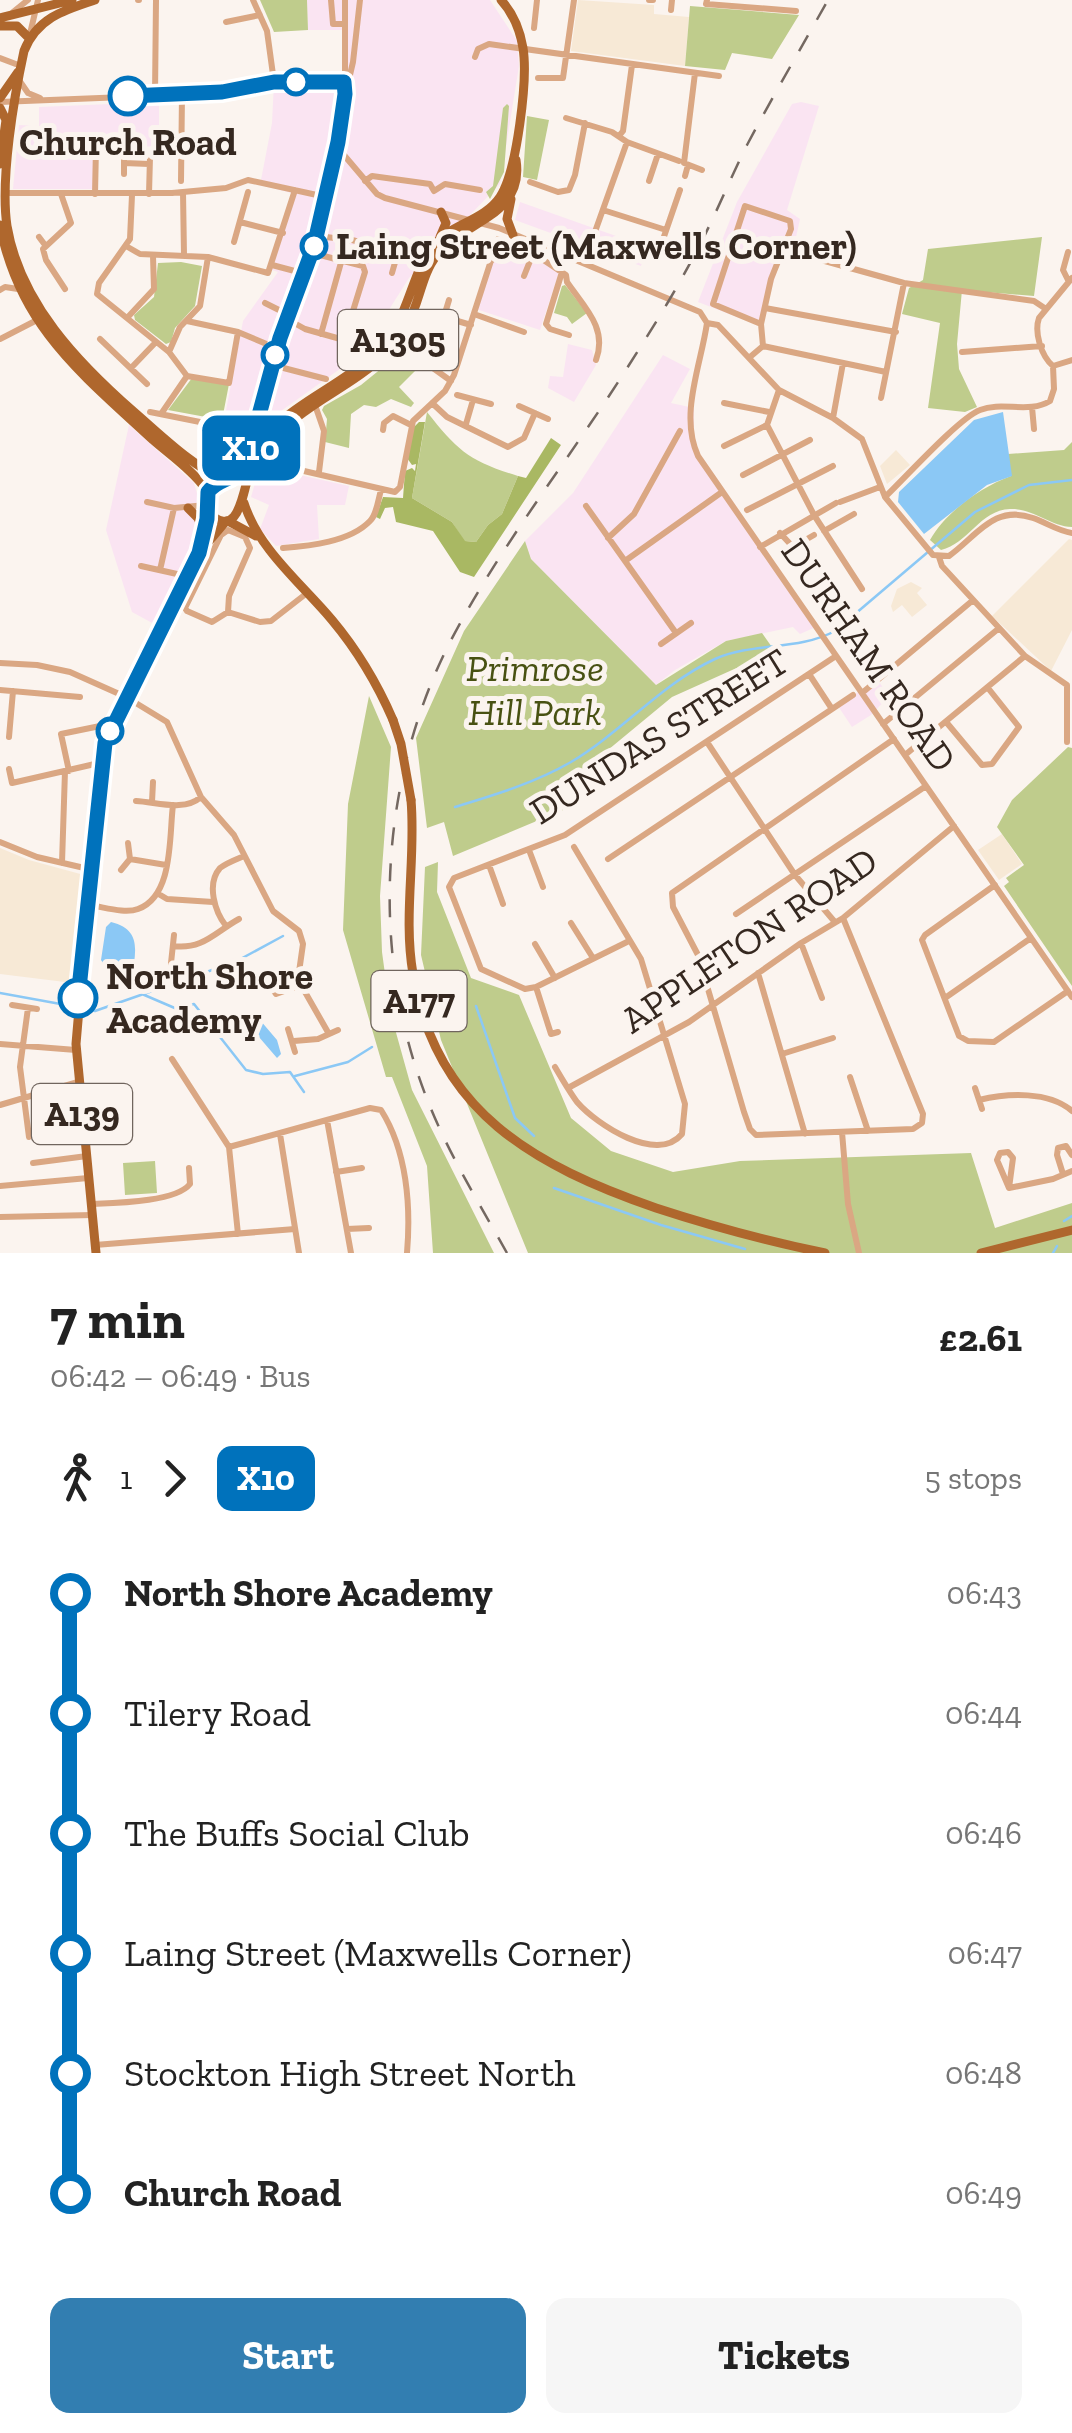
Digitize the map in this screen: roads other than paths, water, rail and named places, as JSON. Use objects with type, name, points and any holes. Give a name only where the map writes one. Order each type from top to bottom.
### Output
[{"type":"main road","points":[[94,0],[48,18],[29,38],[21,66],[6,193],[7,226],[15,257],[41,318],[74,355],[182,455],[238,488],[243,499]]},
{"type":"main road","points":[[501,0],[513,16],[525,68],[514,182],[507,212],[513,234]]},
{"type":"main road","points":[[0,17],[61,1]]},
{"type":"main road","points":[[0,26],[17,26],[29,38]]},
{"type":"main road","points":[[0,164],[6,120],[0,103],[21,66]]},
{"type":"main road","points":[[439,239],[500,196],[515,157]]},
{"type":"main road","name":"A1305","points":[[243,499],[245,479],[278,428],[356,381],[381,360],[416,308],[429,268],[440,251],[497,212],[514,182]]},
{"type":"main road","points":[[436,210],[446,223],[439,239]]},
{"type":"main road","points":[[0,225],[3,257],[18,289],[85,378],[198,478],[204,487],[206,505],[218,520],[227,521]]},
{"type":"main road","name":"A1305","points":[[226,481],[278,428],[393,340],[424,259],[439,239]]},
{"type":"main road","points":[[206,505],[211,487],[226,481]]},
{"type":"main road","name":"A139","points":[[199,553],[240,510],[243,499]]},
{"type":"main road","name":"A177","points":[[243,499],[260,538],[332,620],[373,677],[393,720],[411,800],[408,922],[416,992],[441,1057],[486,1117],[548,1164],[599,1187],[700,1222],[824,1253]]},
{"type":"main road","name":"A139","points":[[95,1249],[76,1050],[100,763],[126,697],[199,553],[206,505]]},
{"type":"main road","points":[[188,508],[204,532]]},
{"type":"main road","name":"A177","points":[[227,521],[260,538]]},
{"type":"main road","points":[[981,1253],[1072,1230]]},
{"type":"street","points":[[0,17],[28,0]]},
{"type":"street","points":[[155,94],[156,0]]},
{"type":"street","points":[[253,0],[270,44],[274,82]]},
{"type":"street","points":[[331,0],[333,24],[344,24]]},
{"type":"street","points":[[247,459],[276,348],[317,236],[337,147],[345,94],[345,0]]},
{"type":"street","points":[[345,94],[350,82],[360,0]]},
{"type":"street","points":[[534,28],[532,13],[537,0]]},
{"type":"street","points":[[538,78],[564,78],[574,0]]},
{"type":"street","points":[[671,10],[672,0]]},
{"type":"street","points":[[706,2],[796,10]]},
{"type":"street","points":[[29,38],[37,5]]},
{"type":"street","points":[[226,22],[260,16]]},
{"type":"street","points":[[344,82],[355,44]]},
{"type":"street","points":[[475,56],[482,44],[719,76]]},
{"type":"street","points":[[0,58],[21,66]]},
{"type":"street","points":[[619,136],[632,65]]},
{"type":"street","points":[[695,73],[684,163],[702,170]]},
{"type":"street","points":[[19,80],[28,92],[44,100]]},
{"type":"street","points":[[0,103],[222,92],[274,82],[344,82]]},
{"type":"street","points":[[181,181],[182,94]]},
{"type":"street","points":[[566,118],[585,122],[679,162]]},
{"type":"street","points":[[530,182],[545,192],[564,192],[572,186],[585,122]]},
{"type":"street","points":[[591,243],[626,142]]},
{"type":"street","points":[[95,194],[96,147]]},
{"type":"street","points":[[337,147],[384,198],[482,223],[513,234],[534,249],[562,272],[598,326],[596,354]]},
{"type":"street","points":[[649,181],[658,154]]},
{"type":"street","points":[[124,174],[124,159],[150,161],[149,194]]},
{"type":"street","points":[[685,176],[688,165]]},
{"type":"street","points":[[332,169],[354,166]]},
{"type":"street","points":[[368,178],[430,184],[436,210]]},
{"type":"street","points":[[6,193],[149,194],[226,188],[248,180],[317,195]]},
{"type":"street","points":[[434,190],[445,184],[480,190]]},
{"type":"street","points":[[270,269],[295,190]]},
{"type":"street","points":[[658,254],[681,201],[680,190]]},
{"type":"street","points":[[183,192],[184,255]]},
{"type":"street","points":[[234,242],[248,192]]},
{"type":"street","points":[[60,194],[70,223],[45,245],[43,254],[65,289]]},
{"type":"street","points":[[132,194],[132,232],[96,288],[97,294],[168,352],[187,376],[229,383],[238,332]]},
{"type":"street","points":[[761,324],[713,304],[746,206],[790,221],[791,232],[770,279],[761,324],[763,346]]},
{"type":"street","points":[[635,221],[640,208]]},
{"type":"street","points":[[603,210],[666,230]]},
{"type":"street","points":[[240,222],[282,233]]},
{"type":"street","points":[[317,236],[398,252],[392,273]]},
{"type":"street","points":[[39,237],[45,245]]},
{"type":"street","points":[[319,472],[322,476],[381,490],[395,492],[400,487],[411,424],[451,381],[498,238]]},
{"type":"street","points":[[321,334],[347,241]]},
{"type":"street","points":[[126,246],[140,254],[208,257],[306,274]]},
{"type":"street","points":[[524,276],[534,249]]},
{"type":"street","points":[[534,249],[700,312],[707,324],[718,325],[779,390],[832,418],[862,440],[885,497],[942,566],[1025,656],[1067,686],[1067,742]]},
{"type":"street","points":[[885,497],[974,412],[994,407],[1032,407],[1050,401],[1054,388],[1052,366],[1036,326],[1070,279],[1064,270],[1068,252]]},
{"type":"street","points":[[470,253],[492,260]]},
{"type":"street","points":[[265,303],[321,334],[344,340],[365,272],[363,266],[320,254]]},
{"type":"street","points":[[127,318],[154,289],[153,256]]},
{"type":"street","points":[[168,352],[200,306],[208,257]]},
{"type":"street","points":[[814,258],[904,283],[1034,301],[1046,309]]},
{"type":"street","points":[[562,272],[546,322],[548,328],[569,335]]},
{"type":"street","points":[[60,281],[71,274]]},
{"type":"street","points":[[881,398],[904,283]]},
{"type":"street","points":[[2,289],[18,289]]},
{"type":"street","points":[[438,336],[449,300]]},
{"type":"street","points":[[765,308],[896,332]]},
{"type":"street","points":[[474,314],[524,332]]},
{"type":"street","points":[[444,317],[470,325]]},
{"type":"street","points":[[0,340],[41,318]]},
{"type":"street","points":[[186,321],[238,332],[276,348]]},
{"type":"street","name":"DURHAM ROAD","points":[[707,324],[691,411],[690,431],[698,456],[1070,994]]},
{"type":"street","points":[[100,339],[147,384]]},
{"type":"street","points":[[393,340],[451,381]]},
{"type":"street","points":[[132,367],[156,342]]},
{"type":"street","points":[[750,357],[763,346]]},
{"type":"street","points":[[763,346],[886,372]]},
{"type":"street","points":[[961,352],[1042,346]]},
{"type":"street","points":[[1052,366],[1072,360]]},
{"type":"street","points":[[832,418],[843,363]]},
{"type":"street","points":[[272,365],[326,380]]},
{"type":"street","points":[[161,414],[187,376]]},
{"type":"street","points":[[779,390],[767,425],[814,515],[862,589]]},
{"type":"street","points":[[458,395],[491,404]]},
{"type":"street","points":[[466,424],[473,400]]},
{"type":"street","points":[[432,403],[447,417],[508,446],[524,438],[535,413]]},
{"type":"street","points":[[724,404],[769,412]]},
{"type":"street","points":[[315,406],[324,431],[319,472]]},
{"type":"street","points":[[519,406],[548,419]]},
{"type":"street","points":[[1032,407],[1034,429]]},
{"type":"street","points":[[263,409],[278,428]]},
{"type":"street","points":[[150,412],[255,433]]},
{"type":"street","points":[[383,430],[393,416],[411,424]]},
{"type":"street","points":[[724,446],[767,425]]},
{"type":"street","points":[[608,538],[634,514],[680,432]]},
{"type":"street","points":[[743,475],[810,440]]},
{"type":"street","points":[[260,452],[265,462],[319,472]]},
{"type":"street","points":[[748,510],[833,466]]},
{"type":"street","points":[[760,547],[838,503],[880,487]]},
{"type":"street","points":[[283,548],[322,543],[364,526],[371,520],[381,490]]},
{"type":"street","points":[[625,562],[722,492]]},
{"type":"street","points":[[147,502],[174,508],[206,505]]},
{"type":"street","points":[[586,506],[676,634]]},
{"type":"street","points":[[160,570],[174,508]]},
{"type":"street","points":[[824,531],[854,514]]},
{"type":"street","points":[[936,556],[949,556],[988,522],[1006,514],[1026,516],[1072,533]]},
{"type":"street","points":[[228,612],[229,596],[250,548],[238,532],[228,530],[220,535],[185,608],[212,622],[228,612],[260,622],[271,621],[308,592]]},
{"type":"street","points":[[780,533],[793,547],[814,535]]},
{"type":"street","points":[[292,547],[293,556]]},
{"type":"street","points":[[141,566],[177,574]]},
{"type":"street","points":[[862,694],[972,601]]},
{"type":"street","points":[[661,644],[691,623]]},
{"type":"street","points":[[884,724],[998,630]]},
{"type":"street","name":"DUNDAS STREET","points":[[536,987],[525,989],[481,969],[449,888],[454,878],[566,835],[836,656]]},
{"type":"street","points":[[905,755],[1025,656]]},
{"type":"street","points":[[0,663],[37,664],[70,672],[126,697],[169,725],[201,798],[232,832],[273,911],[293,924],[302,939],[301,985],[329,1034]]},
{"type":"street","points":[[808,674],[832,710]]},
{"type":"street","points":[[946,723],[982,764],[992,764],[1019,727],[988,688]]},
{"type":"street","points":[[0,690],[80,697]]},
{"type":"street","points":[[9,737],[13,691]]},
{"type":"street","points":[[608,859],[852,695]]},
{"type":"street","points":[[63,709],[66,696]]},
{"type":"street","points":[[62,863],[67,771],[61,734],[100,726]]},
{"type":"street","points":[[843,918],[923,1114],[922,1123],[913,1129],[756,1135],[750,1129],[698,955],[672,906],[672,893],[894,739]]},
{"type":"street","points":[[708,742],[795,875],[834,921]]},
{"type":"street","points":[[9,770],[12,783],[100,763]]},
{"type":"street","points":[[152,802],[154,782]]},
{"type":"street","points":[[736,914],[926,786]]},
{"type":"street","points":[[136,801],[173,805],[194,804],[201,798]]},
{"type":"street","points":[[90,906],[135,910],[157,893],[164,882],[173,805]]},
{"type":"street","name":"APPLETON ROAD","points":[[568,1088],[666,1036],[843,918],[954,826]]},
{"type":"street","points":[[0,842],[93,870]]},
{"type":"street","points":[[121,870],[130,859],[128,843]]},
{"type":"street","points":[[529,850],[543,887]]},
{"type":"street","points":[[556,1067],[590,1113],[622,1134],[657,1147],[671,1144],[682,1134],[685,1104],[641,959],[579,850]]},
{"type":"street","points":[[226,926],[213,902],[218,872],[244,856]]},
{"type":"street","points":[[130,859],[166,865]]},
{"type":"street","points":[[489,865],[503,904]]},
{"type":"street","points":[[995,885],[922,940],[959,1036],[968,1041],[994,1042],[1070,994]]},
{"type":"street","points":[[157,893],[166,899],[213,902]]},
{"type":"street","points":[[173,946],[207,942],[239,919]]},
{"type":"street","points":[[571,923],[594,958]]},
{"type":"street","points":[[170,963],[174,934]]},
{"type":"street","points":[[945,998],[1031,938]]},
{"type":"street","points":[[558,1032],[551,1034],[536,987],[629,941]]},
{"type":"street","points":[[801,943],[822,998]]},
{"type":"street","points":[[535,944],[555,978]]},
{"type":"street","points":[[758,973],[806,1134]]},
{"type":"street","points":[[270,984],[276,994],[301,985]]},
{"type":"street","points":[[12,1005],[38,1010]]},
{"type":"street","points":[[28,1008],[20,1067],[29,1136]]},
{"type":"street","points":[[288,1029],[295,1052]]},
{"type":"street","points":[[294,1041],[318,1039],[338,1030]]},
{"type":"street","points":[[782,1054],[833,1038]]},
{"type":"street","points":[[0,1044],[76,1050]]},
{"type":"street","points":[[171,1059],[229,1146],[238,1234]]},
{"type":"street","points":[[850,1077],[868,1131]]},
{"type":"street","points":[[0,1104],[78,1082]]},
{"type":"street","points":[[975,1088],[980,1104],[1015,1095],[1054,1098],[1072,1111]]},
{"type":"street","points":[[229,1146],[376,1108],[381,1110],[390,1126],[404,1176],[408,1253]]},
{"type":"street","points":[[327,1120],[351,1253]]},
{"type":"street","points":[[842,1132],[848,1204],[859,1253]]},
{"type":"street","points":[[280,1134],[298,1253]]},
{"type":"street","points":[[1063,1174],[1056,1155],[1058,1148],[1066,1146],[1072,1155]]},
{"type":"street","points":[[1008,1152],[1013,1158],[1010,1188],[997,1160],[1000,1153],[1008,1152]]},
{"type":"street","points":[[33,1163],[87,1156]]},
{"type":"street","points":[[0,1217],[92,1210],[162,1196],[188,1189],[190,1168]]},
{"type":"street","points":[[336,1172],[362,1168]]},
{"type":"street","points":[[1010,1188],[1072,1171]]},
{"type":"street","points":[[0,1186],[89,1178]]},
{"type":"street","points":[[347,1229],[369,1228]]},
{"type":"street","points":[[95,1249],[295,1230]]},
{"type":"water","points":[[1003,412],[1012,476],[987,485],[924,534],[898,502],[899,492],[974,420]]},
{"type":"water","points":[[111,922],[128,930],[135,943],[132,979],[126,982],[114,979],[101,960],[106,927]]},
{"type":"water","points":[[260,1020],[277,1040],[281,1054],[277,1058],[253,1030],[253,1024]]},
{"type":"waterway","points":[[455,807],[529,782],[571,762],[677,681],[715,659],[745,650],[806,641],[835,631],[975,512],[1029,485],[1072,480]]},
{"type":"waterway","points":[[84,1009],[95,1011],[235,962],[283,936]]},
{"type":"waterway","points":[[0,993],[77,1007]]},
{"type":"waterway","points":[[142,994],[177,1009],[194,1004],[246,1070],[263,1074],[290,1072],[304,1092]]},
{"type":"waterway","points":[[476,1006],[515,1118],[534,1136]]},
{"type":"waterway","points":[[295,1076],[348,1062],[372,1047]]},
{"type":"waterway","points":[[554,1188],[745,1249]]},
{"type":"waterway","points":[[1064,1221],[1072,1216]]},
{"type":"waterway","points":[[1053,1253],[1057,1246]]},
{"type":"railway","points":[[507,1253],[435,1119],[409,1044],[397,986],[390,928],[390,869],[408,753],[426,698],[469,608],[671,296],[747,145],[828,0]]},
{"type":"place","name":"Church Road","points":[[128,96]]},
{"type":"place","name":"Laing Street (Maxwells Corner)","points":[[314,246]]},
{"type":"place","name":"North Shore Academy","points":[[78,998]]},
{"type":"park label","name":"Primrose Hill Park","points":[[535,690]]}]
